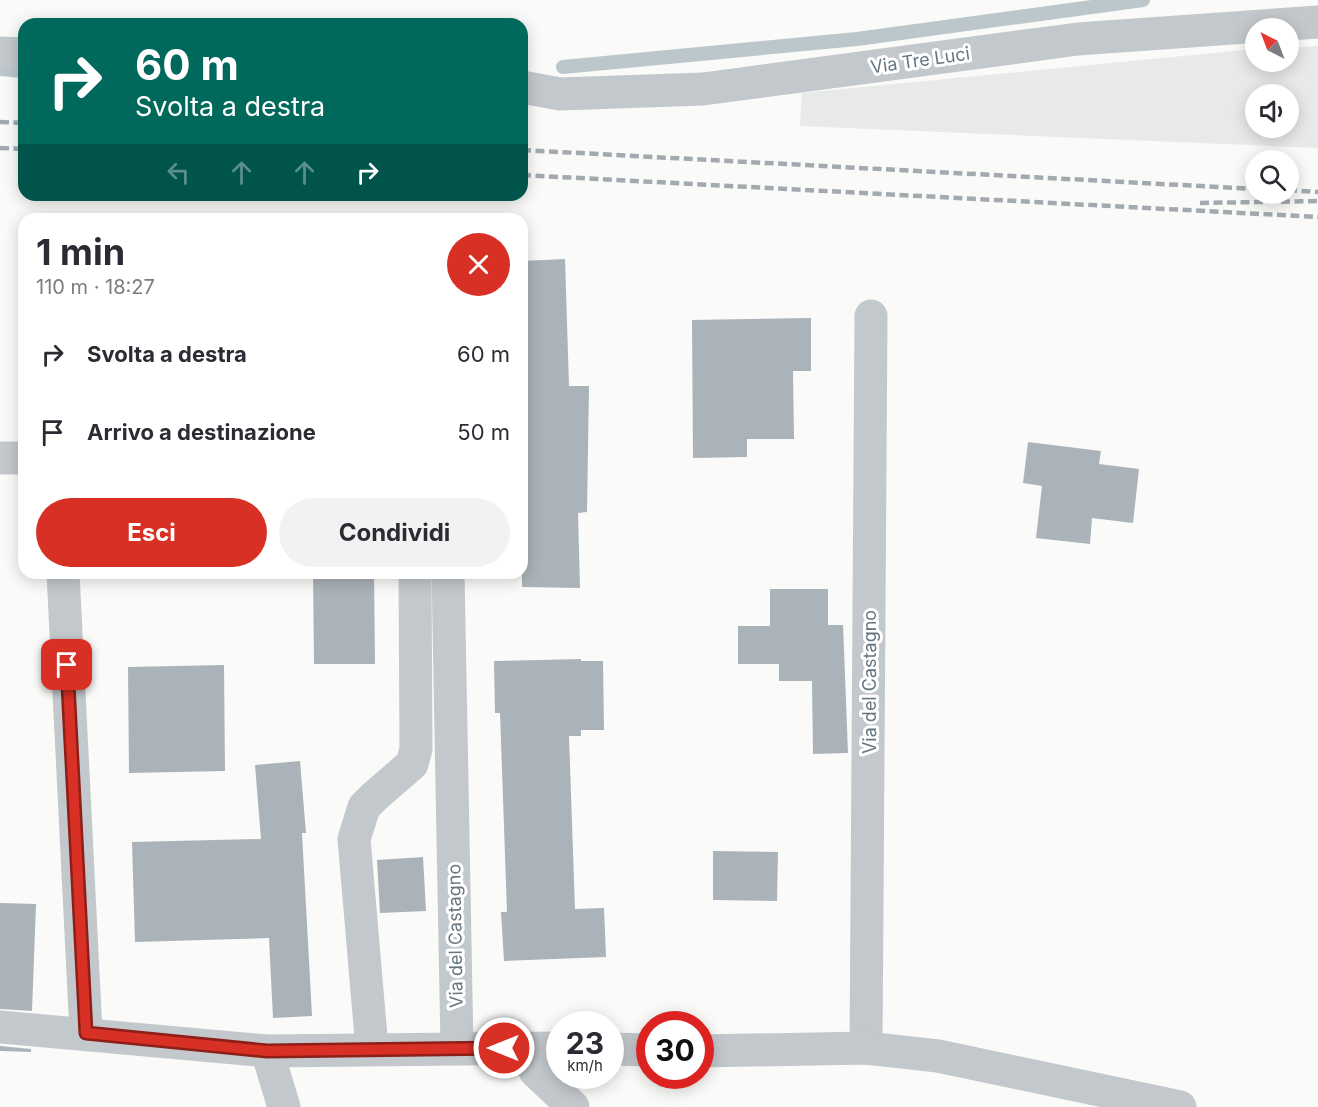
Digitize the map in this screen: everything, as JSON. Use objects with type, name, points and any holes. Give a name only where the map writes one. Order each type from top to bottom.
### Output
[{"type":"street","name":"Via Tre Luci","points":[[528,88],[560,94],[703,89],[1078,39],[1318,22]]},
{"type":"street","points":[[0,53],[18,54]]},
{"type":"street","name":"Via del Castagno","points":[[866,1048],[872,316]]},
{"type":"street","points":[[0,458],[18,458]]},
{"type":"street","points":[[63,579],[86,1033]]},
{"type":"street","points":[[372,1049],[354,839],[364,807],[412,764],[416,749],[414,579]]},
{"type":"street","name":"Via del Castagno","points":[[448,579],[457,1048]]},
{"type":"street","points":[[0,1027],[267,1051],[544,1048],[535,1071],[573,1107]]},
{"type":"street","points":[[714,1051],[866,1048],[938,1056],[1180,1107]]},
{"type":"street","points":[[267,1051],[284,1107]]},
{"type":"shaded area","points":[[1318,46],[1318,148],[800,126],[802,93],[1245,50],[1245,72],[1299,72],[1299,47]]},
{"type":"building","points":[[565,259],[569,386],[589,386],[587,512],[578,513],[580,588],[522,587],[522,579],[528,579],[528,261]]},
{"type":"building","points":[[811,318],[811,371],[793,371],[794,439],[747,439],[747,457],[693,458],[692,320]]},
{"type":"building","points":[[1028,442],[1101,451],[1099,464],[1139,469],[1133,523],[1092,518],[1090,544],[1036,538],[1042,486],[1023,483]]},
{"type":"building","points":[[313,579],[374,579],[375,664],[314,664]]},
{"type":"building","points":[[770,589],[828,589],[828,625],[843,625],[848,753],[813,754],[812,681],[779,681],[779,664],[738,664],[738,626],[770,626]]},
{"type":"building","points":[[581,659],[581,661],[603,661],[604,730],[581,730],[581,736],[569,736],[575,909],[604,908],[606,957],[504,961],[501,912],[507,912],[500,713],[495,713],[494,661]]},
{"type":"building","points":[[224,665],[225,771],[129,773],[128,667]]},
{"type":"building","points":[[300,761],[306,833],[302,833],[312,1016],[273,1018],[269,938],[135,942],[132,842],[261,839],[255,765]]},
{"type":"building","points":[[713,851],[778,852],[777,901],[713,900]]},
{"type":"building","points":[[423,857],[426,911],[380,913],[377,860]]},
{"type":"building","points":[[0,903],[36,904],[32,1011],[0,1009]]},
{"type":"building","points":[[0,1046],[31,1049],[31,1052],[0,1051]]},
{"type":"waterway","points":[[563,67],[857,39],[1143,0]]},
{"type":"waterway","points":[[0,69],[18,70]]},
{"type":"railway","points":[[0,122],[18,123]]},
{"type":"railway","points":[[0,148],[18,149]]},
{"type":"railway","points":[[528,150],[1245,188]]},
{"type":"railway","points":[[528,175],[1318,217]]},
{"type":"railway","points":[[1299,191],[1318,192]]},
{"type":"railway","points":[[1200,203],[1318,201]]},
{"type":"route","points":[[67,665],[86,1033],[267,1051],[504,1048]]}]
